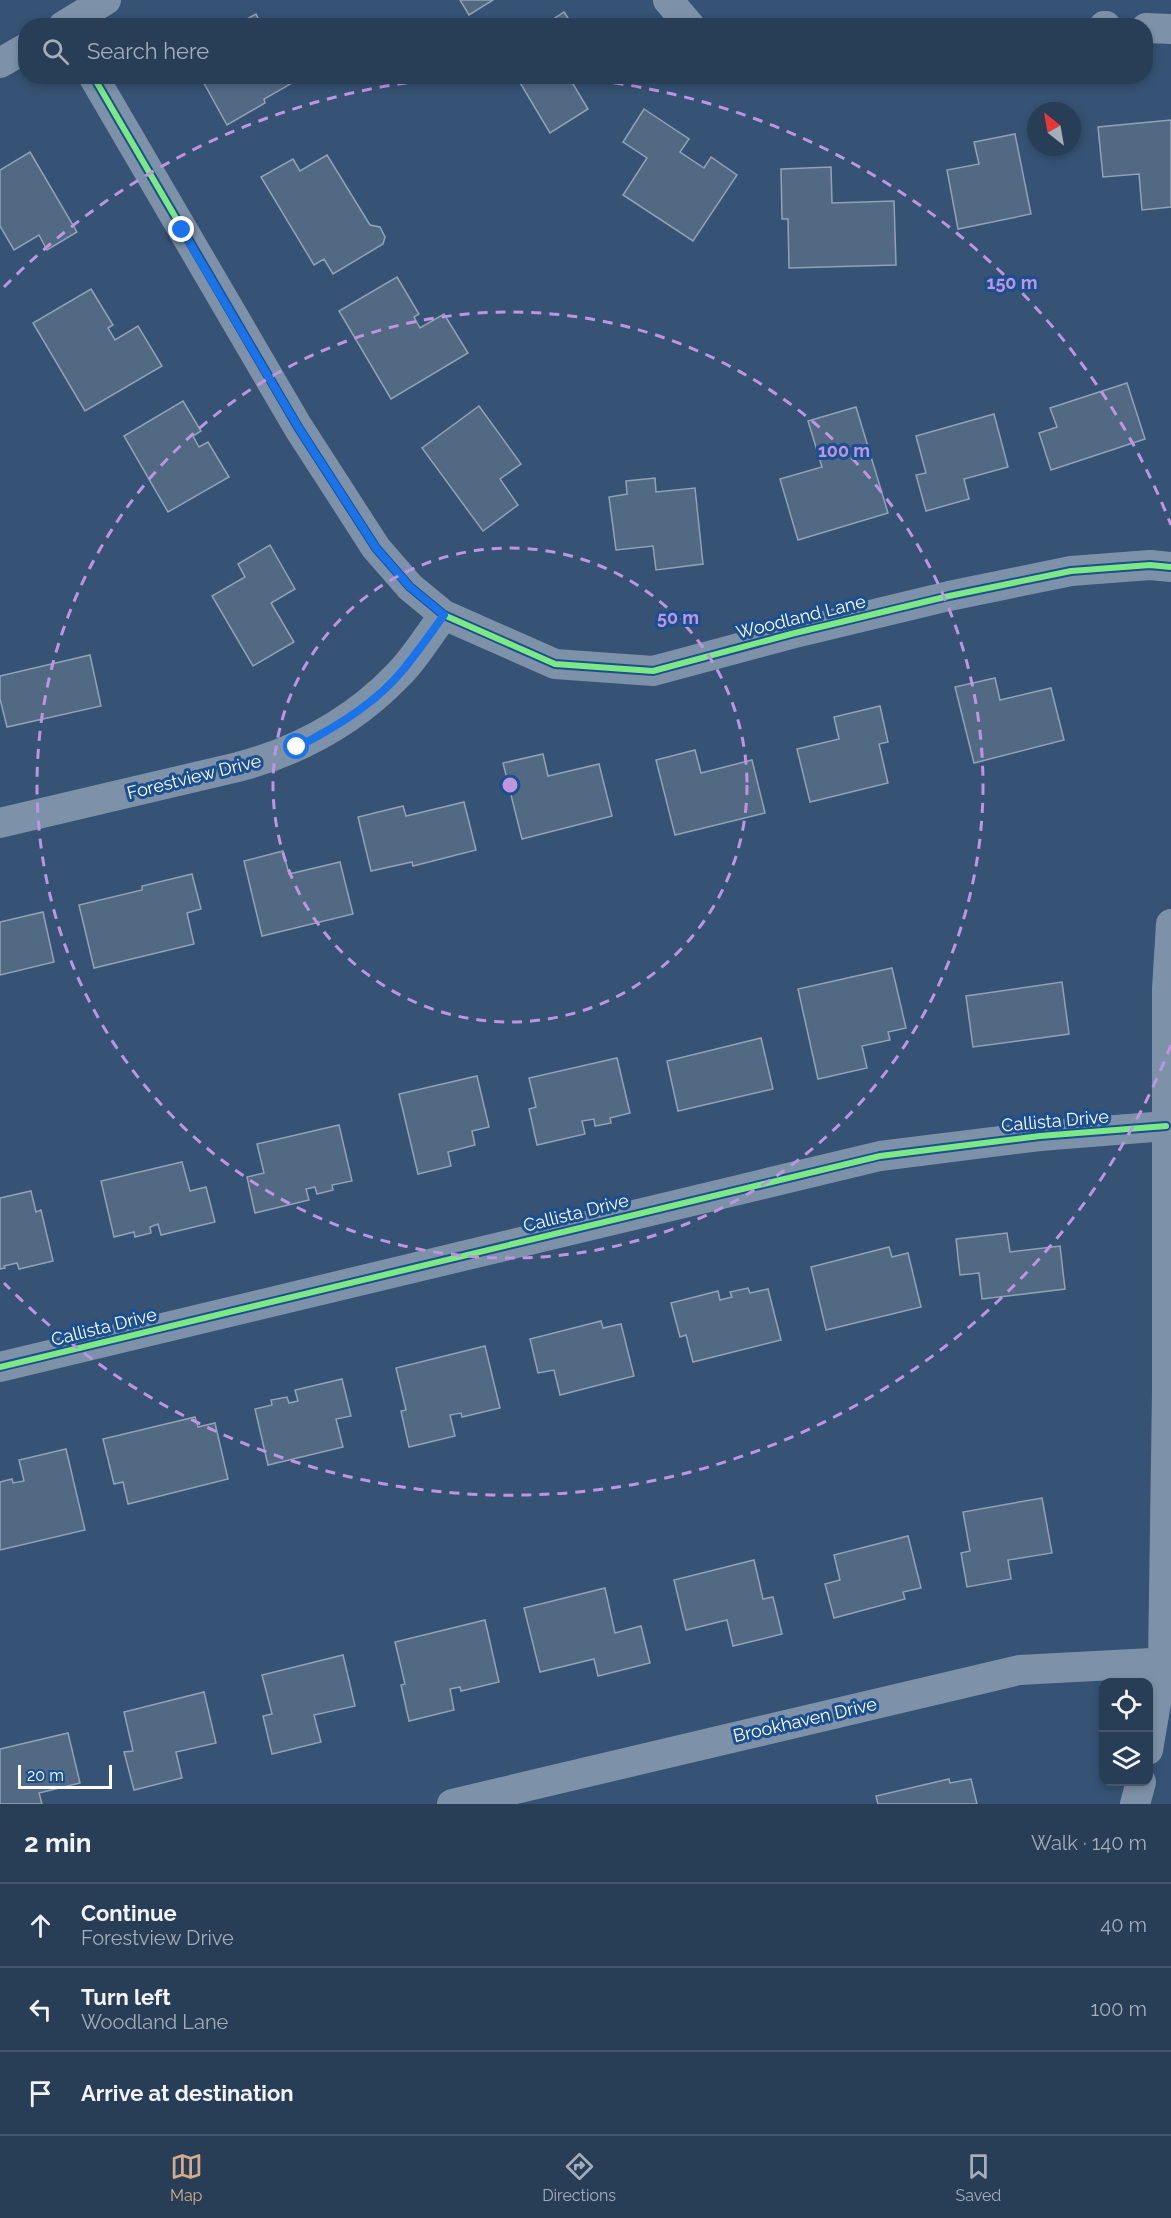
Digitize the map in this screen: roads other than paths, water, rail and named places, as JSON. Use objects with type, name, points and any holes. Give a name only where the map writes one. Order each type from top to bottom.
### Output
[{"type":"street","points":[[76,18],[106,0]]},
{"type":"street","points":[[668,0],[683,18]]},
{"type":"street","points":[[1153,28],[1171,29]]},
{"type":"street","points":[[0,63],[18,53]]},
{"type":"street","name":"Woodland Lane","points":[[98,84],[298,427],[376,548],[410,587],[444,615],[555,664],[653,671],[792,634],[949,596],[1037,578],[1071,572],[1150,565],[1171,567]]},
{"type":"street","name":"Forestview Drive","points":[[0,823],[270,759],[297,747],[329,730],[371,700],[401,673],[444,615]]},
{"type":"street","points":[[1153,1732],[1167,1662],[1166,1126],[1167,989],[1171,924]]},
{"type":"street","name":"Callista Drive","points":[[0,1367],[880,1156],[1040,1136],[1166,1126]]},
{"type":"street","name":"Brookhaven Drive","points":[[452,1804],[719,1739],[1019,1670],[1167,1662]]},
{"type":"street","points":[[1135,1804],[1140,1786]]}]
